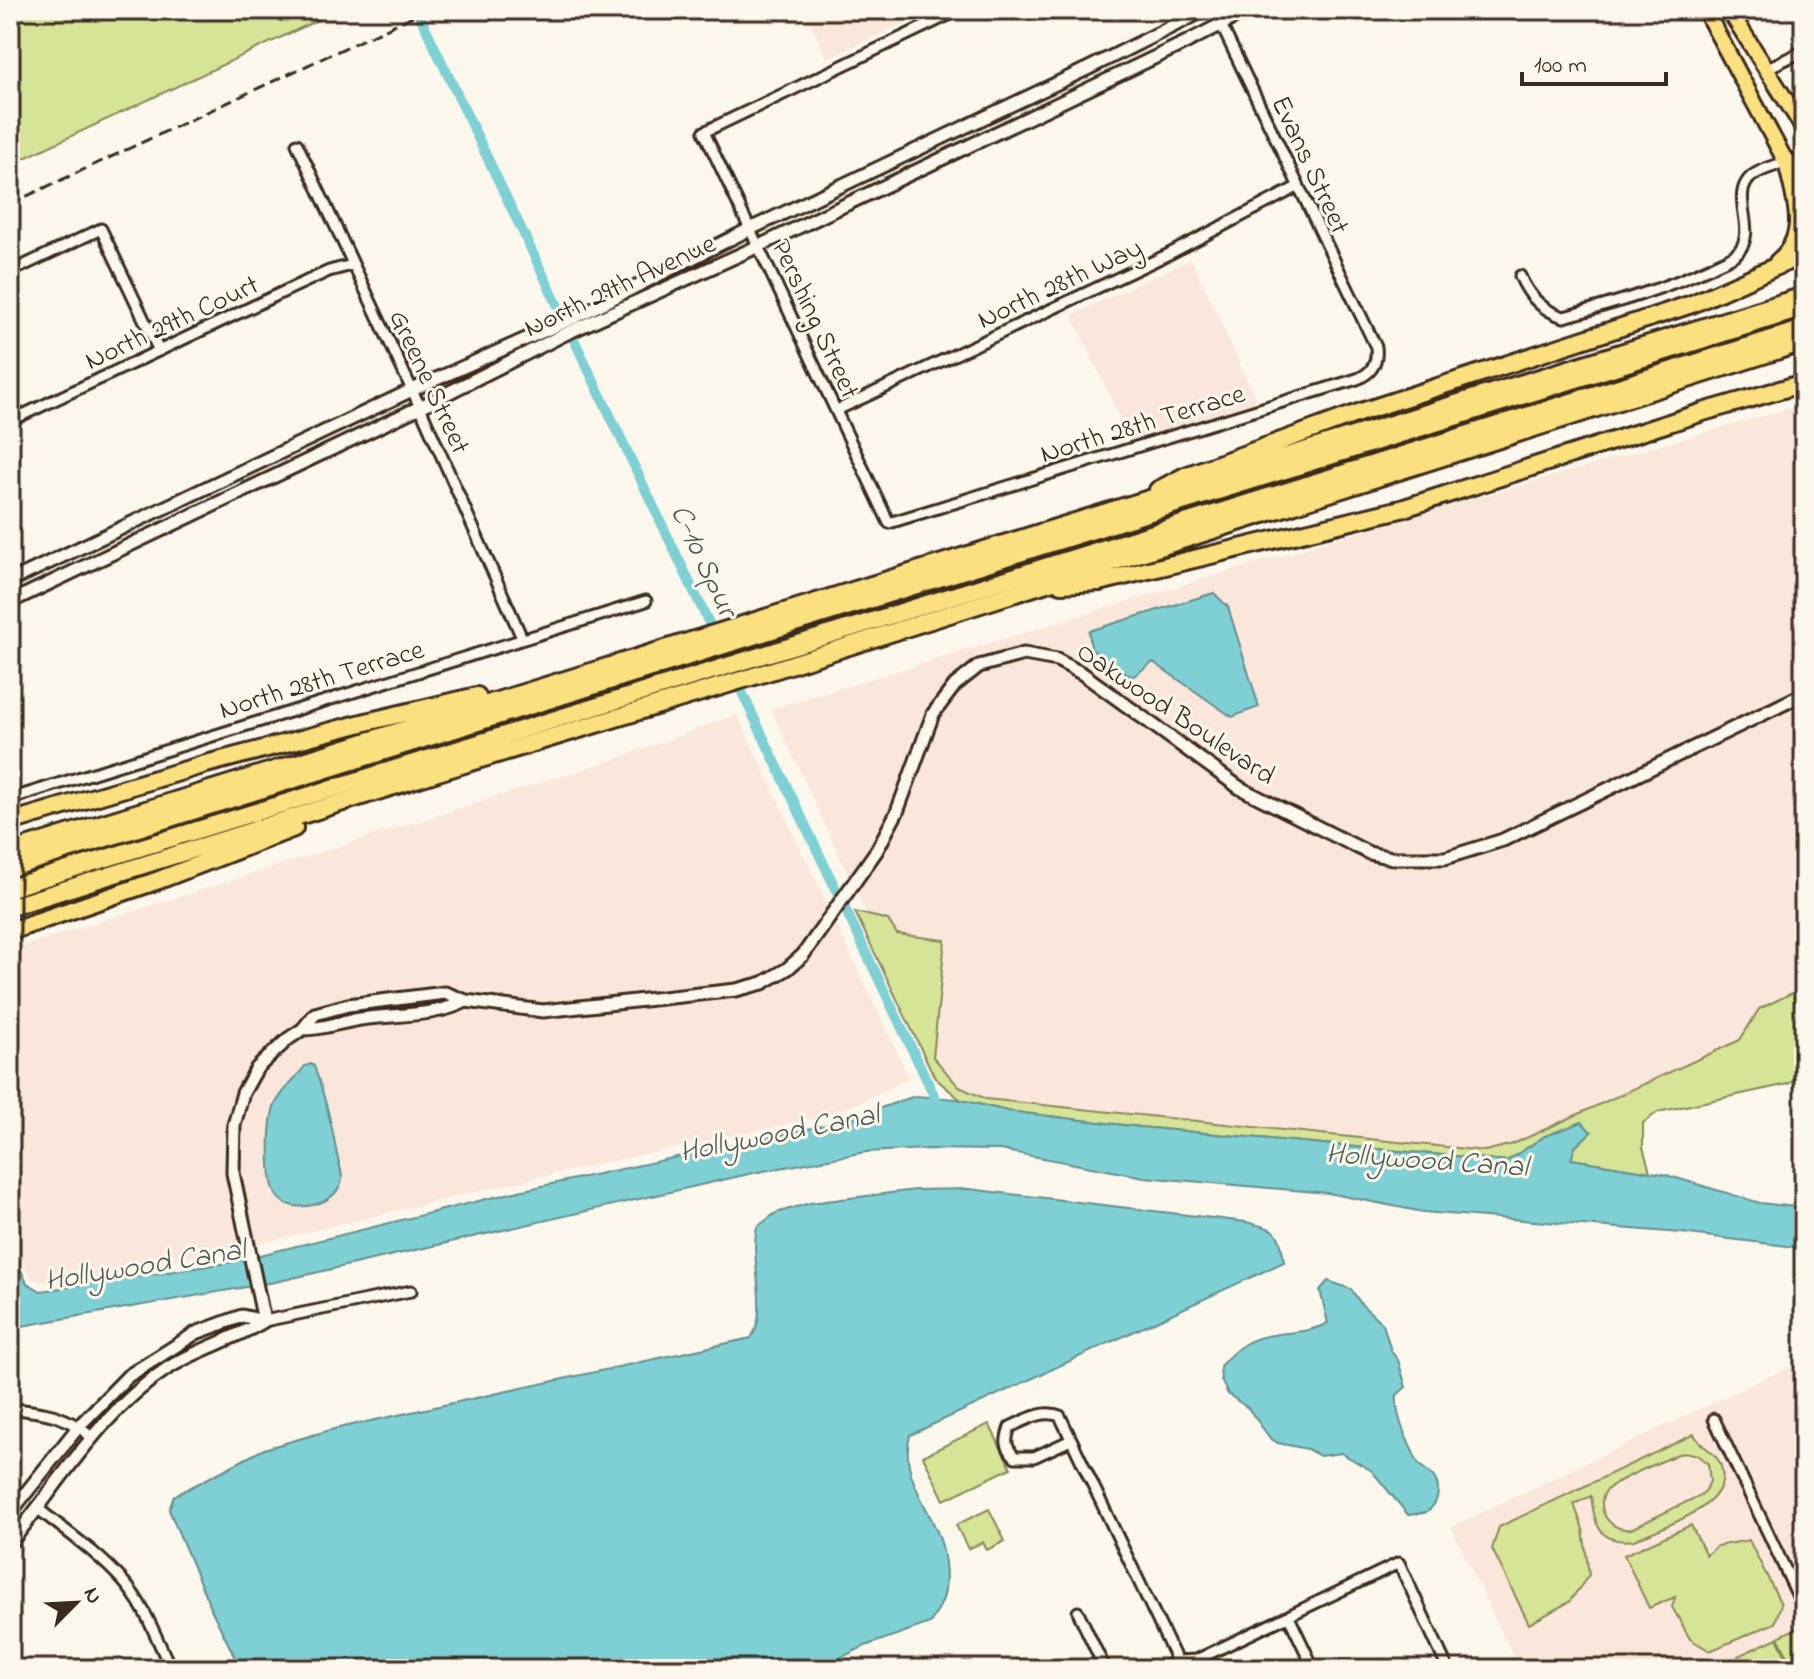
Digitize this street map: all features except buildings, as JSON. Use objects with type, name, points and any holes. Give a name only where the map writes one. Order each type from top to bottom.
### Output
[{"type":"highway","points":[[1764,272],[1791,249],[1799,231],[1787,161]]},
{"type":"highway","points":[[1120,508],[1185,476],[1361,412],[1692,304],[1804,254]]},
{"type":"highway","points":[[741,633],[1120,508],[1804,296]]},
{"type":"highway","points":[[10,868],[696,647],[1804,308]]},
{"type":"highway","points":[[10,907],[441,771],[711,680],[753,658],[1804,329]]},
{"type":"highway","points":[[10,888],[711,680],[761,674],[1804,342]]},
{"type":"highway","points":[[1039,585],[1099,582],[1401,509],[1703,412],[1804,383]]},
{"type":"highway","points":[[10,852],[545,686],[696,647]]},
{"type":"highway","points":[[10,822],[206,764],[366,722],[519,686],[545,686]]},
{"type":"highway","points":[[10,931],[159,880],[441,771]]},
{"type":"main road","points":[[1705,10],[1804,196]]},
{"type":"main road","points":[[1729,10],[1804,129]]},
{"type":"street","name":"Pershing Street","points":[[889,523],[704,132],[959,10]]},
{"type":"street","name":"North 29th Avenue","points":[[576,323],[750,229],[1101,63],[1205,10]]},
{"type":"street","name":"Evans Street","points":[[1214,10],[1371,337]]},
{"type":"street","name":"North 29th Avenue","points":[[10,581],[412,390],[759,246],[1249,10]]},
{"type":"street","points":[[1765,69],[1804,51]]},
{"type":"street","name":"Greene Street","points":[[297,144],[420,407],[522,638]]},
{"type":"street","points":[[1520,276],[1541,306],[1564,317],[1680,281],[1738,252],[1747,234],[1742,193],[1745,186],[1753,176],[1787,161]]},
{"type":"street","name":"North 28th Way","points":[[837,410],[1169,254],[1297,187]]},
{"type":"street","points":[[10,272],[101,229],[159,351]]},
{"type":"street","name":"North 29th Court","points":[[10,421],[318,276],[352,265]]},
{"type":"street","name":"North 29th Avenue","points":[[10,602],[420,407],[562,329]]},
{"type":"street","name":"North 28th Terrace","points":[[889,523],[1364,376],[1373,368],[1377,355],[1371,337]]},
{"type":"street","name":"North 28th Terrace","points":[[10,799],[646,601]]},
{"type":"street","name":"Oakwood Boulevard","points":[[264,1321],[233,1173],[234,1125],[243,1093],[257,1068],[303,1029],[315,1014],[348,1005],[445,993],[466,1001],[543,1011],[736,990],[763,983],[803,955],[835,912],[877,850],[897,812],[933,714],[955,685],[979,666],[1002,657],[1024,654],[1057,660],[1083,674],[1254,797],[1369,853],[1407,859],[1445,858],[1503,840],[1804,695]]},
{"type":"street","points":[[10,1543],[93,1438],[139,1389],[166,1369],[217,1343],[244,1334],[264,1321],[411,1291]]},
{"type":"street","points":[[10,1513],[79,1426],[128,1376],[196,1333],[242,1316],[264,1321]]},
{"type":"street","points":[[10,1411],[16,1409],[54,1414],[79,1426],[93,1438]]},
{"type":"street","points":[[1071,1440],[1025,1458],[1015,1457],[1006,1448],[1010,1427],[1051,1412],[1060,1416],[1177,1661],[1186,1669]]},
{"type":"street","points":[[1714,1419],[1804,1609]]},
{"type":"street","points":[[37,1508],[125,1582],[144,1612],[171,1669]]},
{"type":"street","points":[[1159,1669],[1177,1661],[1196,1660],[1399,1563],[1448,1669]]},
{"type":"street","points":[[1078,1612],[1105,1669]]},
{"type":"street","points":[[1289,1617],[1314,1669]]},
{"type":"shaded area","points":[[804,10],[931,10],[827,59]]},
{"type":"shaded area","points":[[1191,259],[1257,401],[1130,440],[1072,315]]},
{"type":"shaded area","points":[[1804,404],[1804,880],[1791,887],[1804,914],[1804,987],[1759,1009],[1741,1040],[1513,1144],[1485,1151],[986,1099],[959,1087],[933,1057],[771,709],[1386,524]]},
{"type":"shaded area","points":[[737,714],[909,1078],[863,1102],[807,1120],[552,1174],[231,1250],[49,1284],[31,1278],[10,1231],[10,950],[613,760]]},
{"type":"shaded area","points":[[1804,1360],[1804,1669],[1519,1669],[1451,1527]]},
{"type":"green space","points":[[10,10],[339,10],[10,165]]},
{"type":"green space","points":[[855,912],[888,920],[897,934],[945,940],[933,1057],[959,1087],[986,1099],[1485,1151],[1513,1144],[1740,1040],[1759,1009],[1804,987],[1804,1073],[1788,1084],[1658,1112],[1643,1123],[1643,1147],[1650,1172],[1571,1159],[1575,1147],[1591,1132],[1545,1136],[1507,1161],[1140,1127],[1007,1111],[961,1100],[935,1078]]},
{"type":"green space","points":[[989,1424],[1011,1468],[944,1500],[923,1456]]},
{"type":"green space","points":[[1694,1434],[1716,1456],[1721,1466],[1722,1480],[1717,1493],[1707,1504],[1678,1521],[1634,1540],[1613,1539],[1601,1531],[1594,1516],[1591,1496],[1574,1504],[1583,1529],[1589,1575],[1569,1602],[1529,1624],[1492,1549],[1499,1527]],"holes":[[[1678,1454],[1697,1455],[1708,1464],[1710,1481],[1701,1495],[1631,1529],[1616,1527],[1607,1519],[1602,1501],[1604,1494],[1616,1483]]]},
{"type":"green space","points":[[989,1509],[1005,1541],[987,1550],[983,1542],[968,1549],[956,1525]]},
{"type":"green space","points":[[1691,1525],[1706,1555],[1717,1546],[1749,1540],[1781,1604],[1775,1623],[1710,1651],[1690,1639],[1672,1607],[1675,1597],[1649,1608],[1624,1555]]},
{"type":"green space","points":[[1797,1628],[1804,1641],[1804,1668],[1794,1669],[1778,1637]]},
{"type":"green space","points":[[1777,1638],[1792,1669],[1744,1669],[1738,1656]]},
{"type":"water","points":[[1214,593],[1228,607],[1259,707],[1232,717],[1153,662],[1132,677],[1091,649],[1089,631]]},
{"type":"water","points":[[311,1064],[328,1110],[342,1179],[339,1188],[324,1201],[293,1206],[277,1196],[271,1178],[271,1124],[275,1105],[281,1095],[305,1066]]},
{"type":"water","name":"Hollywood Canal","points":[[915,1096],[957,1099],[1007,1111],[1140,1127],[1507,1161],[1545,1136],[1582,1122],[1591,1132],[1575,1147],[1571,1159],[1663,1174],[1760,1203],[1804,1208],[1804,1248],[1681,1233],[1423,1212],[1328,1193],[1144,1177],[1000,1150],[927,1149],[866,1152],[753,1173],[275,1282],[10,1328],[10,1247],[27,1283],[41,1291],[228,1263],[519,1191],[840,1122]]},
{"type":"water","points":[[969,1189],[1246,1222],[1275,1233],[1284,1262],[910,1435],[908,1461],[911,1474],[938,1534],[945,1564],[944,1595],[930,1623],[865,1646],[817,1669],[241,1669],[212,1611],[169,1510],[174,1496],[264,1449],[334,1429],[751,1338],[759,1314],[755,1255],[757,1227],[776,1213],[810,1203],[915,1190]]},
{"type":"water","points":[[1328,1281],[1351,1289],[1361,1304],[1383,1324],[1406,1387],[1397,1395],[1400,1421],[1417,1461],[1437,1483],[1436,1501],[1426,1512],[1408,1515],[1372,1471],[1341,1453],[1320,1456],[1270,1438],[1248,1408],[1228,1394],[1221,1380],[1220,1366],[1245,1344],[1265,1336],[1308,1330],[1328,1323],[1320,1290]]},
{"type":"waterway","name":"C-10 Spur","points":[[417,10],[941,1110]]},
{"type":"railway","points":[[10,204],[426,10]]}]
